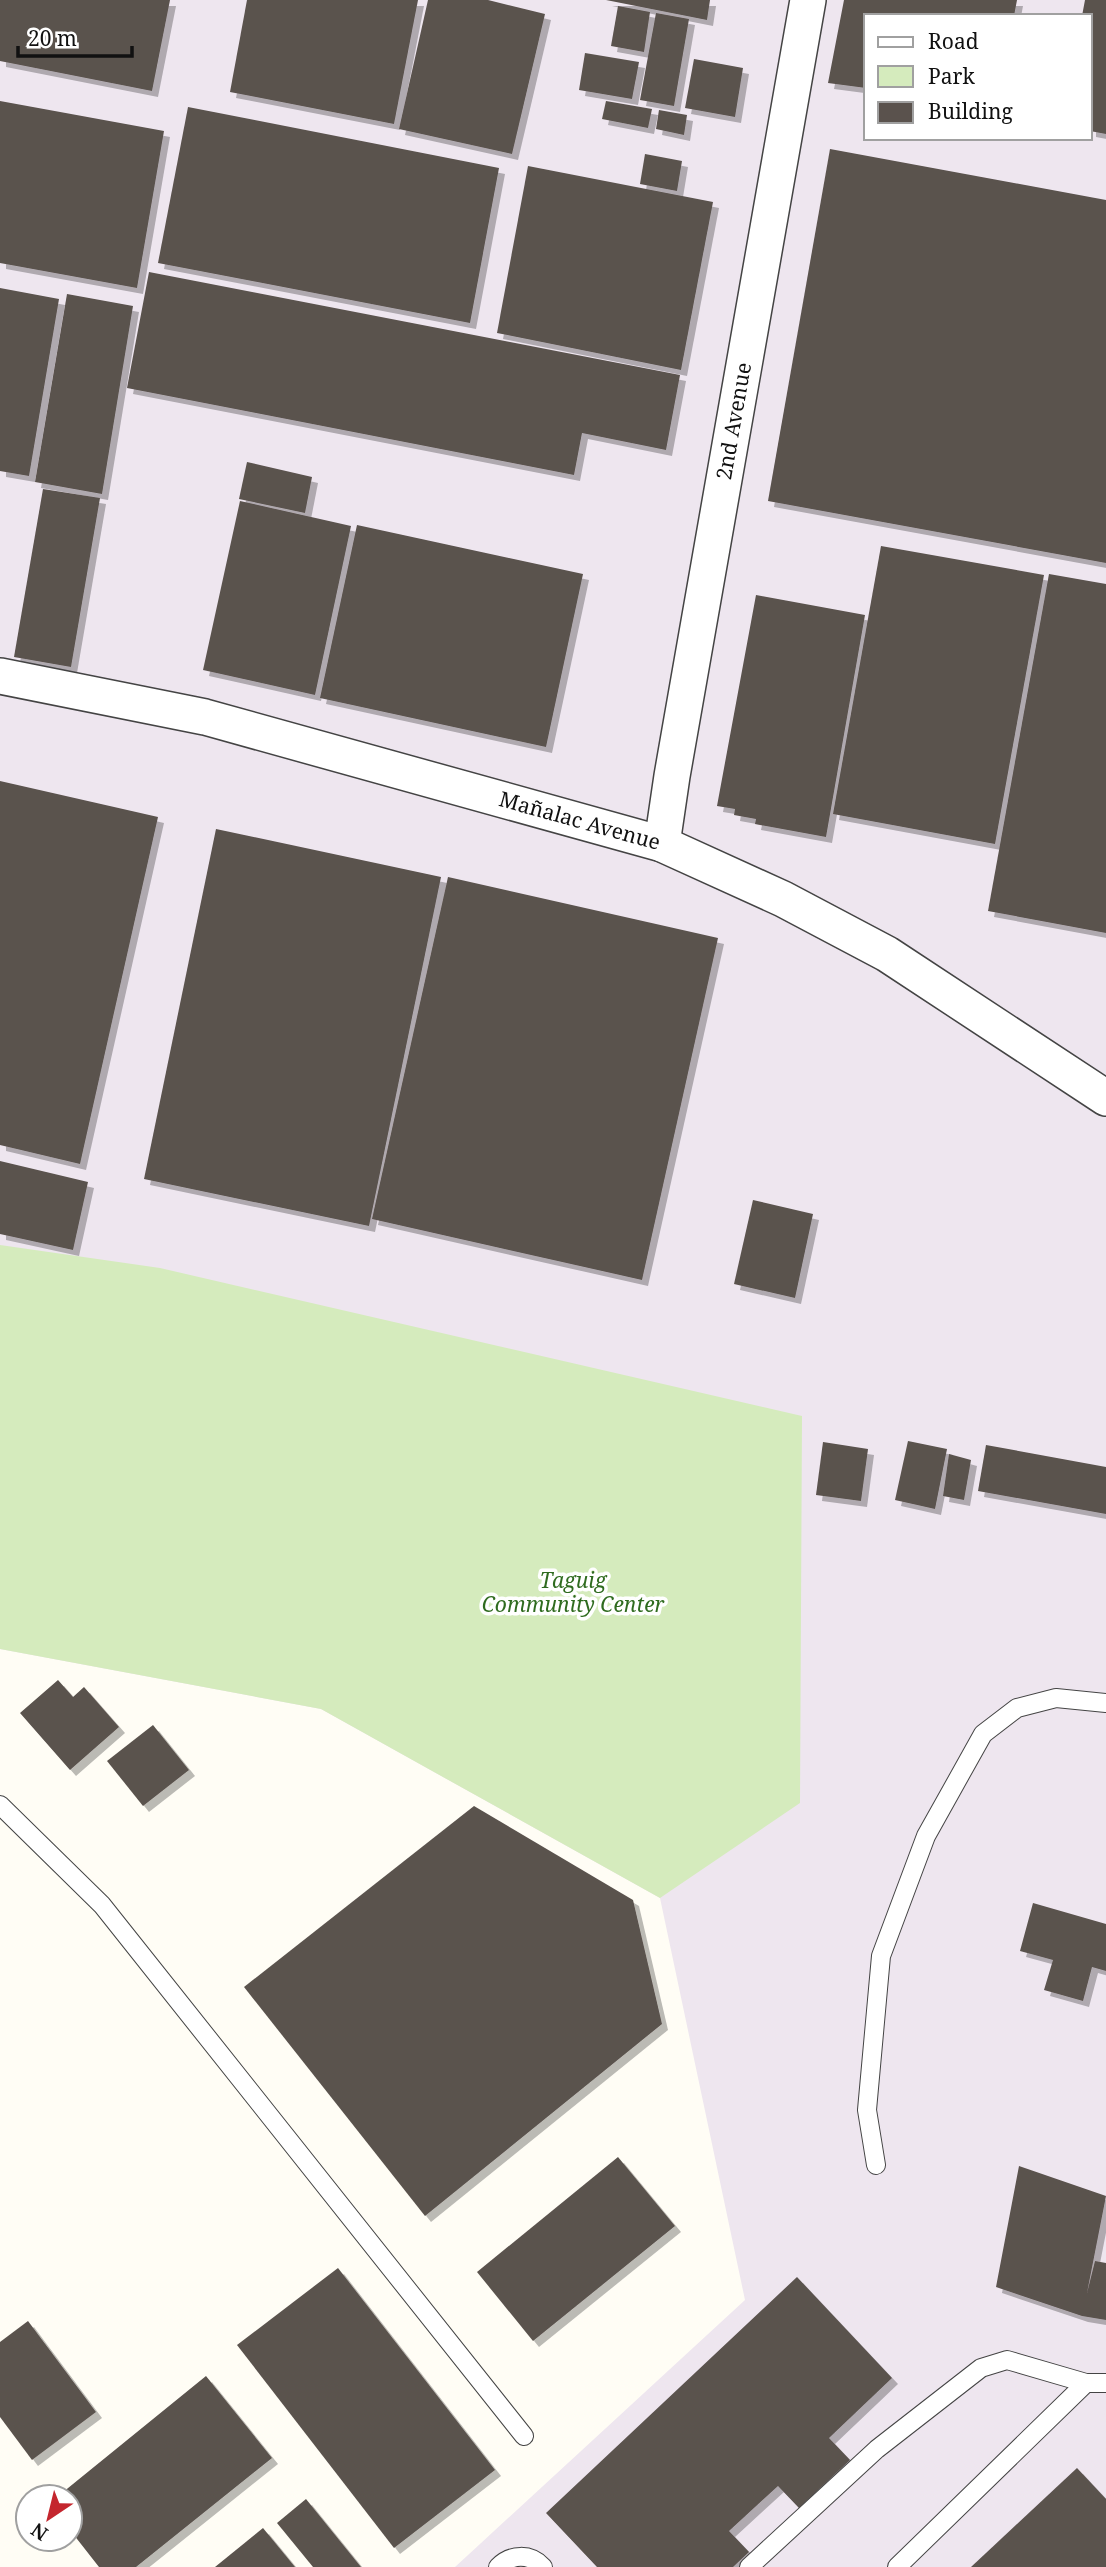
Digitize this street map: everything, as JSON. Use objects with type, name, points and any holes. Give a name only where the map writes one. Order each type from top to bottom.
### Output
[{"type":"street","name":"2nd Avenue","points":[[662,844],[671,776],[808,0]]},
{"type":"street","name":"Mañalac Avenue","points":[[0,676],[205,717],[662,844],[783,899],[887,954],[1106,1098]]},
{"type":"lane","points":[[876,2165],[867,2110],[881,1956],[926,1836],[983,1734],[1017,1708],[1056,1698],[1106,1703]]},
{"type":"lane","points":[[0,1805],[102,1905],[524,2436]]},
{"type":"lane","points":[[749,2567],[877,2449],[981,2368],[1007,2360],[1086,2383],[1106,2384]]},
{"type":"lane","points":[[897,2567],[1086,2383]]},
{"type":"lane","points":[[498,2567],[516,2557],[528,2557],[543,2567]]},
{"type":"shaded area","points":[[0,0],[1106,0],[1106,2567],[455,2567],[745,2300],[660,1898],[321,1709],[0,1649]]},
{"type":"green space","name":"Taguig Community Center","points":[[0,1245],[160,1268],[802,1416],[800,1803],[660,1898],[321,1709],[0,1649]]},
{"type":"building","points":[[0,0],[170,0],[152,91],[0,61]]},
{"type":"building","points":[[247,0],[418,0],[394,124],[230,92]]},
{"type":"building","points":[[428,0],[488,0],[545,14],[512,154],[399,129]]},
{"type":"building","points":[[606,0],[710,0],[707,20]]},
{"type":"building","points":[[844,0],[1017,0],[1014,14],[864,14],[864,88],[828,83]]},
{"type":"building","points":[[1085,0],[1106,0],[1106,134],[1092,131],[1092,14],[1082,14]]},
{"type":"building","points":[[618,6],[650,12],[644,52],[611,46]]},
{"type":"building","points":[[656,13],[689,19],[674,106],[640,100]]},
{"type":"building","points":[[585,53],[639,62],[632,99],[579,90]]},
{"type":"building","points":[[694,59],[743,68],[735,117],[685,108]]},
{"type":"building","points":[[0,101],[164,131],[137,288],[0,263]]},
{"type":"building","points":[[606,101],[652,109],[648,128],[602,119]]},
{"type":"building","points":[[188,107],[499,168],[470,323],[158,263]]},
{"type":"building","points":[[659,110],[687,115],[684,135],[656,129]]},
{"type":"building","points":[[830,149],[1106,200],[1106,563],[768,501]]},
{"type":"building","points":[[645,154],[682,161],[677,191],[640,184]]},
{"type":"building","points":[[528,166],[713,202],[681,370],[497,333]]},
{"type":"building","points":[[149,272],[680,375],[666,450],[582,433],[574,475],[127,388]]},
{"type":"building","points":[[0,288],[59,299],[29,476],[0,471]]},
{"type":"building","points":[[67,294],[133,306],[102,494],[35,482]]},
{"type":"building","points":[[247,462],[312,477],[305,513],[239,499]]},
{"type":"building","points":[[43,489],[100,498],[71,667],[14,657]]},
{"type":"building","points":[[240,501],[351,526],[315,695],[203,670]]},
{"type":"building","points":[[357,525],[583,574],[546,747],[320,698]]},
{"type":"building","points":[[881,546],[1044,575],[995,844],[833,814]]},
{"type":"building","points":[[1049,574],[1106,584],[1106,933],[988,911]]},
{"type":"building","points":[[756,595],[865,615],[826,837],[755,824],[756,819],[734,815],[735,809],[717,806]]},
{"type":"building","points":[[0,781],[158,817],[80,1164],[0,1145]]},
{"type":"building","points":[[216,829],[441,877],[369,1226],[144,1179]]},
{"type":"building","points":[[448,877],[718,938],[642,1280],[372,1219]]},
{"type":"building","points":[[0,1161],[88,1182],[73,1250],[0,1234]]},
{"type":"building","points":[[753,1200],[813,1214],[795,1298],[734,1284]]},
{"type":"building","points":[[908,1441],[947,1449],[935,1509],[895,1500]]},
{"type":"building","points":[[823,1442],[868,1449],[861,1501],[816,1495]]},
{"type":"building","points":[[986,1445],[1106,1467],[1106,1514],[978,1491]]},
{"type":"building","points":[[949,1454],[971,1460],[964,1500],[943,1496]]},
{"type":"building","points":[[58,1680],[73,1697],[84,1687],[119,1727],[70,1770],[20,1713]]},
{"type":"building","points":[[153,1725],[189,1770],[143,1806],[107,1761]]},
{"type":"building","points":[[474,1806],[633,1900],[662,2024],[425,2216],[244,1987]]},
{"type":"building","points":[[1033,1903],[1106,1924],[1106,1971],[1092,1967],[1083,2001],[1044,1990],[1053,1960],[1020,1951]]},
{"type":"building","points":[[618,2157],[675,2226],[533,2341],[477,2272]]},
{"type":"building","points":[[1019,2166],[1106,2196],[1087,2293],[1095,2261],[1106,2263],[1106,2320],[1082,2316],[996,2287]]},
{"type":"building","points":[[338,2268],[495,2470],[394,2548],[237,2345]]},
{"type":"building","points":[[797,2277],[892,2378],[829,2438],[850,2460],[799,2508],[778,2486],[729,2531],[749,2552],[733,2567],[597,2567],[546,2513]]},
{"type":"building","points":[[28,2321],[96,2412],[32,2460],[0,2417],[0,2342]]},
{"type":"building","points":[[206,2376],[272,2458],[136,2567],[99,2567],[84,2548],[84,2483],[74,2483]]},
{"type":"building","points":[[1077,2468],[1106,2499],[1106,2567],[971,2567]]},
{"type":"building","points":[[306,2499],[361,2567],[313,2567],[277,2523]]},
{"type":"building","points":[[263,2528],[295,2567],[215,2567]]}]
